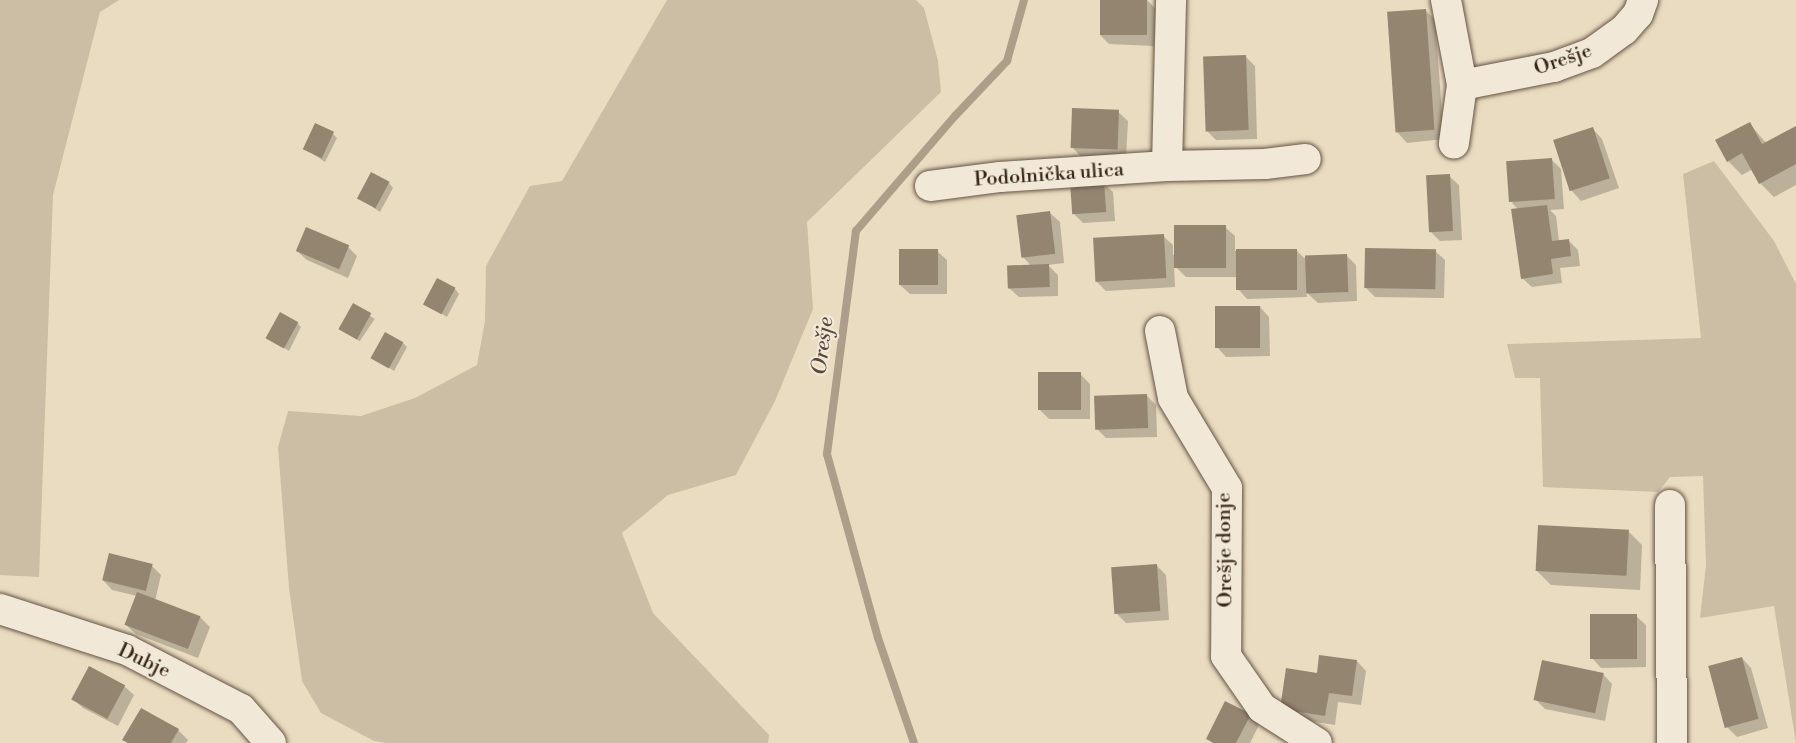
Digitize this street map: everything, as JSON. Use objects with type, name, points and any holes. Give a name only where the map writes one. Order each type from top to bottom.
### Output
[{"type":"street","points":[[1167,166],[1172,0]]},
{"type":"street","points":[[1446,0],[1462,85],[1454,143]]},
{"type":"street","name":"Orešje","points":[[1462,85],[1554,67],[1592,53],[1624,30],[1638,14],[1643,0]]},
{"type":"street","name":"Podolnička ulica","points":[[930,186],[1000,177],[1167,166],[1265,164],[1306,159]]},
{"type":"street","name":"Orešje donje","points":[[1160,331],[1173,398],[1227,488],[1226,656],[1262,708],[1317,743]]},
{"type":"street","points":[[1670,505],[1672,743]]},
{"type":"street","name":"Dubje","points":[[0,609],[127,650],[241,709],[271,743]]},
{"type":"shaded area","points":[[0,0],[119,0],[100,12],[53,195],[39,577],[0,575]]},
{"type":"shaded area","points":[[667,0],[916,0],[924,8],[938,61],[941,92],[807,222],[813,309],[775,401],[736,475],[668,495],[622,533],[653,613],[769,735],[768,743],[388,743],[374,741],[321,713],[302,681],[289,588],[278,447],[288,411],[361,416],[415,398],[477,365],[485,321],[486,266],[530,186],[562,181]]},
{"type":"shaded area","points":[[1714,161],[1774,241],[1796,284],[1796,743],[1774,606],[1700,618],[1706,565],[1703,476],[1670,477],[1658,492],[1543,487],[1540,378],[1515,378],[1507,344],[1701,338],[1683,174]]},
{"type":"building","points":[[1100,0],[1147,0],[1147,35],[1100,35]]},
{"type":"building","points":[[1426,9],[1434,130],[1396,132],[1387,12]]},
{"type":"building","points":[[1246,55],[1249,130],[1206,131],[1203,57]]},
{"type":"building","points":[[1072,108],[1119,110],[1118,150],[1071,148]]},
{"type":"building","points":[[1750,122],[1762,144],[1796,126],[1796,164],[1759,184],[1742,153],[1727,162],[1715,140]]},
{"type":"building","points":[[315,123],[334,132],[322,158],[303,149]]},
{"type":"building","points":[[1593,127],[1610,178],[1570,191],[1553,140]]},
{"type":"building","points":[[1552,158],[1555,199],[1509,202],[1506,161]]},
{"type":"building","points":[[371,172],[390,182],[375,208],[357,198]]},
{"type":"building","points":[[1450,174],[1453,231],[1429,232],[1426,175]]},
{"type":"building","points":[[1104,181],[1106,212],[1072,214],[1070,183]]},
{"type":"building","points":[[1547,205],[1552,241],[1569,239],[1571,256],[1551,259],[1553,274],[1521,279],[1511,209]]},
{"type":"building","points":[[1050,211],[1055,254],[1021,258],[1016,215]]},
{"type":"building","points":[[1174,225],[1226,225],[1226,268],[1174,268]]},
{"type":"building","points":[[306,227],[349,245],[339,269],[296,251]]},
{"type":"building","points":[[1164,234],[1166,278],[1095,282],[1093,238]]},
{"type":"building","points":[[1365,248],[1436,249],[1435,289],[1364,288]]},
{"type":"building","points":[[899,249],[938,249],[938,285],[899,285]]},
{"type":"building","points":[[1236,249],[1297,249],[1297,290],[1236,290]]},
{"type":"building","points":[[1347,254],[1348,292],[1306,293],[1305,255]]},
{"type":"building","points":[[1049,264],[1050,287],[1008,288],[1007,265]]},
{"type":"building","points":[[437,278],[456,288],[441,314],[423,304]]},
{"type":"building","points":[[353,303],[371,313],[357,339],[338,329]]},
{"type":"building","points":[[1215,306],[1260,306],[1260,348],[1215,348]]},
{"type":"building","points":[[280,312],[298,322],[284,348],[265,338]]},
{"type":"building","points":[[385,332],[403,342],[389,368],[370,358]]},
{"type":"building","points":[[1038,372],[1081,372],[1081,410],[1038,410]]},
{"type":"building","points":[[1147,394],[1148,428],[1095,430],[1094,396]]},
{"type":"building","points":[[1538,525],[1629,530],[1626,576],[1536,571]]},
{"type":"building","points":[[109,553],[153,564],[146,591],[102,580]]},
{"type":"building","points":[[1157,564],[1160,611],[1114,614],[1111,567]]},
{"type":"building","points":[[137,592],[200,616],[188,649],[124,625]]},
{"type":"building","points":[[1590,614],[1637,614],[1637,659],[1590,659]]},
{"type":"building","points":[[1319,655],[1357,660],[1352,696],[1329,693],[1325,716],[1280,709],[1286,668],[1317,673]]},
{"type":"building","points":[[1742,657],[1759,719],[1725,728],[1708,666]]},
{"type":"building","points":[[1542,660],[1604,673],[1595,713],[1533,700]]},
{"type":"building","points":[[89,666],[125,685],[107,719],[71,700]]},
{"type":"building","points":[[1225,701],[1251,714],[1236,743],[1214,743],[1206,739]]},
{"type":"building","points":[[141,708],[179,729],[171,743],[128,743],[122,740]]},
{"type":"waterway","name":"Orešje","points":[[914,743],[878,638],[827,454],[856,231],[955,116],[1007,61],[1024,0]]}]
